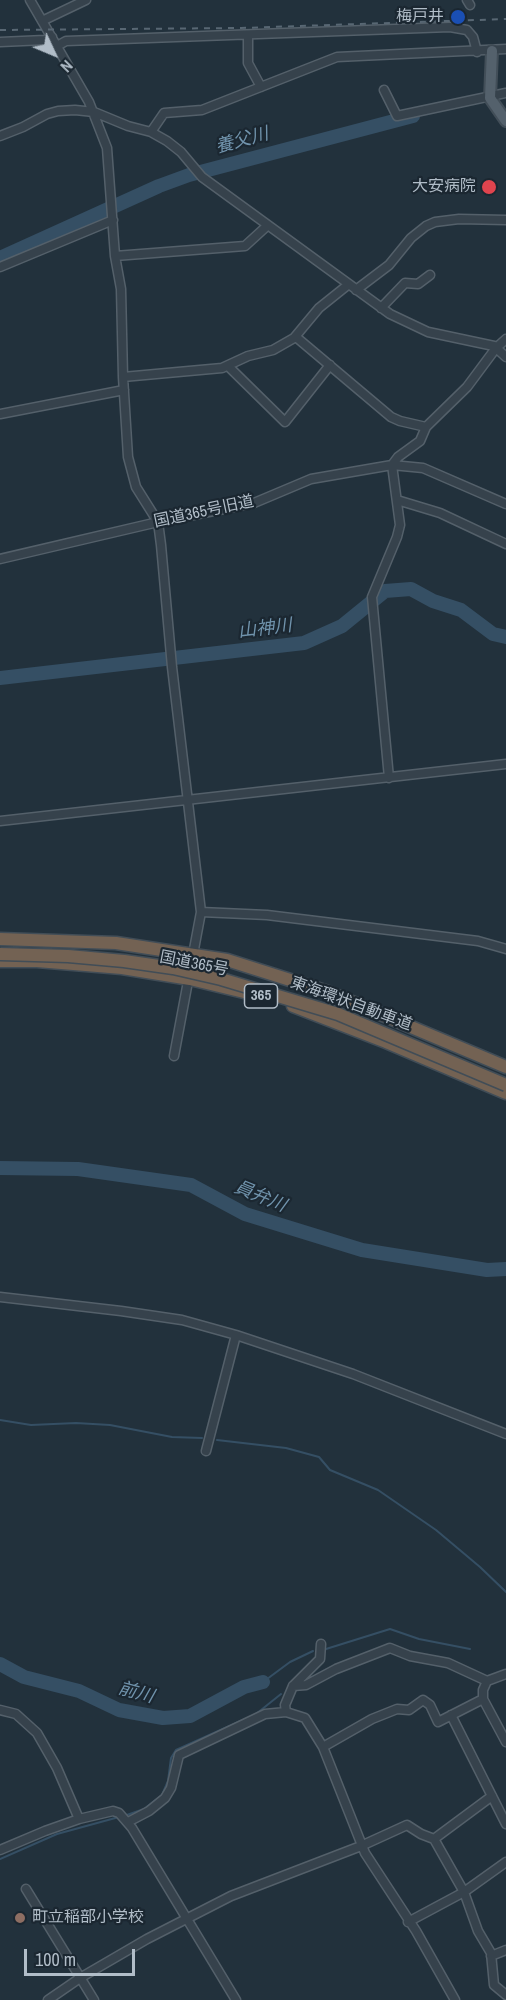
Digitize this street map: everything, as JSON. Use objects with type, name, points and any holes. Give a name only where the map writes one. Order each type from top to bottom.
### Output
[{"type":"highway","name":"国道365号","points":[[0,939],[116,943],[227,960],[328,992],[506,1067]]},
{"type":"highway","name":"東海環状自動車道","points":[[0,954],[68,956],[124,961],[172,968],[231,982],[338,1014],[506,1085]]},
{"type":"highway","name":"国道365号","points":[[0,961],[122,968],[190,979],[255,995],[325,1017],[506,1093]]},
{"type":"main road","points":[[492,51],[492,99],[506,121]]},
{"type":"street","points":[[30,0],[94,112],[107,148],[115,256],[121,289],[123,377],[130,467],[136,487],[158,522],[172,667],[201,912],[174,1056]]},
{"type":"street","points":[[42,21],[86,0]]},
{"type":"street","points":[[0,42],[450,27],[467,30],[473,37],[477,52]]},
{"type":"street","points":[[248,35],[248,63],[261,87]]},
{"type":"street","points":[[151,132],[164,113],[202,110],[337,57],[506,49]]},
{"type":"street","points":[[384,90],[397,116],[492,99],[506,93]]},
{"type":"street","points":[[0,136],[58,111],[94,112],[128,126],[151,132],[181,152],[202,177],[381,308],[428,333],[494,346],[506,357]]},
{"type":"street","points":[[0,267],[113,217]]},
{"type":"street","points":[[356,290],[389,265],[411,238],[426,226],[459,219],[506,220]]},
{"type":"street","points":[[115,256],[245,246],[268,225]]},
{"type":"street","points":[[381,308],[405,283],[418,285],[430,275]]},
{"type":"street","points":[[123,377],[228,366],[248,356],[273,350],[296,337],[319,308],[349,284]]},
{"type":"street","points":[[296,337],[390,417],[426,427]]},
{"type":"street","points":[[390,778],[372,597],[400,525],[392,465],[398,457],[420,441],[426,427],[467,387],[496,348],[506,339]]},
{"type":"street","points":[[228,366],[285,422],[330,365]]},
{"type":"street","points":[[0,414],[124,390]]},
{"type":"street","name":"国道365号旧道","points":[[0,559],[158,522],[254,503],[311,479],[392,465],[423,468],[506,504]]},
{"type":"street","points":[[397,500],[440,513],[506,544]]},
{"type":"street","points":[[0,821],[506,765]]},
{"type":"street","points":[[201,912],[277,916],[478,941],[505,949]]},
{"type":"street","points":[[0,1297],[182,1320],[236,1335],[353,1374],[506,1434]]},
{"type":"street","points":[[206,1451],[236,1335]]},
{"type":"street","points":[[286,1712],[286,1701],[293,1686],[320,1659],[321,1644]]},
{"type":"street","points":[[293,1686],[306,1685],[330,1672],[390,1648],[410,1656],[448,1663],[487,1681],[506,1674]]},
{"type":"street","points":[[487,1681],[483,1690],[483,1699],[506,1742]]},
{"type":"street","points":[[323,1747],[372,1719],[397,1709],[409,1710],[423,1700],[430,1705],[438,1722],[483,1699]]},
{"type":"street","points":[[0,1710],[16,1714],[37,1733],[57,1768],[79,1819]]},
{"type":"street","points":[[124,1818],[149,1811],[165,1798],[171,1788],[178,1755],[265,1714],[286,1712],[305,1718],[323,1747],[362,1846],[455,2000]]},
{"type":"street","points":[[451,1715],[506,1824]]},
{"type":"street","points":[[434,1839],[492,1796]]},
{"type":"street","points":[[0,1850],[79,1819],[113,1812],[124,1818],[236,2000]]},
{"type":"street","points":[[48,2000],[80,1978],[186,1917],[231,1896],[362,1846],[408,1825],[434,1839],[464,1892],[478,1930],[491,1956],[494,1985],[506,1995]]},
{"type":"street","points":[[408,1922],[464,1892],[506,1862]]},
{"type":"street","points":[[26,1889],[93,2000]]},
{"type":"street","points":[[491,1956],[506,1950]]},
{"type":"waterway","name":"養父川","points":[[0,258],[159,186],[189,175],[413,116]]},
{"type":"waterway","name":"山神川","points":[[0,678],[304,643],[342,626],[385,591],[411,589],[433,601],[461,610],[493,634],[506,637]]},
{"type":"waterway","name":"員弁川","points":[[0,1168],[78,1169],[191,1185],[245,1214],[362,1250],[487,1270],[506,1269]]},
{"type":"waterway","points":[[0,1420],[31,1425],[76,1423],[110,1425],[172,1437],[202,1438]]},
{"type":"waterway","points":[[217,1440],[286,1448],[319,1457],[330,1470],[378,1490],[436,1530],[506,1592]]},
{"type":"waterway","points":[[326,1649],[390,1629],[419,1639],[470,1649]]},
{"type":"waterway","points":[[263,1682],[290,1662],[313,1651]]},
{"type":"waterway","name":"前川","points":[[0,1664],[24,1677],[79,1691],[119,1710],[163,1718],[190,1716],[244,1687],[263,1682]]},
{"type":"waterway","points":[[256,1714],[281,1694]]},
{"type":"waterway","points":[[124,1816],[144,1809],[162,1795],[168,1781],[171,1758],[176,1750],[245,1719]]},
{"type":"waterway","points":[[0,1859],[57,1834],[119,1817]]},
{"type":"railway","points":[[0,30],[241,28],[506,19]]},
{"type":"place","name":"梅戸井","points":[[458,17]]},
{"type":"place","name":"大安病院","points":[[489,187]]},
{"type":"place","name":"町立稲部小学校","points":[[20,1918]]}]
